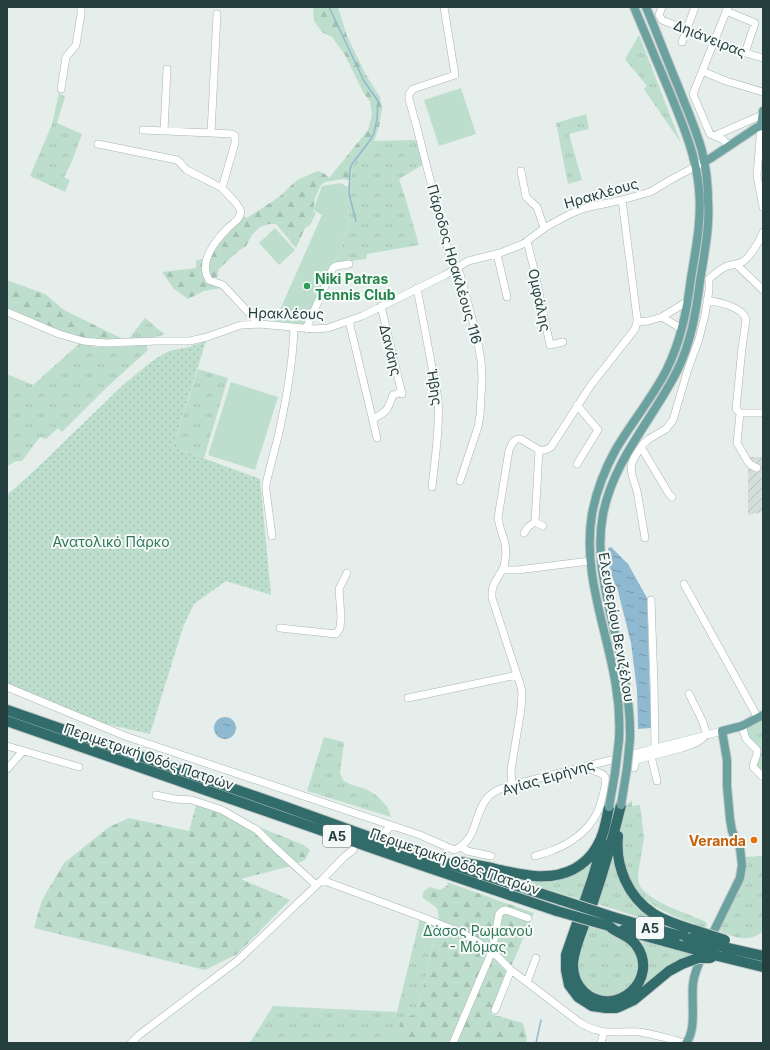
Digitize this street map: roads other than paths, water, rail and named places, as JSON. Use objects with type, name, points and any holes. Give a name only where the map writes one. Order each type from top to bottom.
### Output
[{"type":"highway","name":"Περιμετρική Οδός Πατρών","points":[[7,710],[400,848],[561,900],[611,922],[717,958]]},
{"type":"highway","name":"Περιμετρική Οδός Πατρών","points":[[7,720],[418,864],[557,911],[611,922],[691,934],[763,956]]},
{"type":"highway","points":[[611,922],[614,931],[629,938],[636,944],[641,953],[643,970],[639,984],[630,994],[617,1000],[606,1001],[590,996],[581,988],[574,978],[573,964],[577,944],[609,855],[621,805]]},
{"type":"highway","points":[[621,805],[618,852],[620,864],[628,886],[646,908],[691,934]]},
{"type":"highway","points":[[286,807],[440,857],[527,876],[547,877],[567,872],[579,866],[591,856],[602,836],[610,807]]},
{"type":"highway","points":[[610,807],[601,851],[566,955],[566,970],[569,985],[578,997],[592,1006],[616,1008],[634,1000],[669,971],[698,958],[717,958],[763,967]]},
{"type":"highway","points":[[724,944],[763,952]]},
{"type":"main road","name":"Ελευθερίου Βενιζέλου","points":[[610,807],[619,740],[619,714],[616,684],[594,588],[590,560],[592,514],[606,470],[612,457],[664,375],[674,355],[682,329],[688,301],[699,216],[699,193],[696,166],[690,142],[634,7]]},
{"type":"main road","name":"Ελευθερίου Βενιζέλου","points":[[621,805],[630,739],[630,718],[626,683],[604,585],[600,557],[603,514],[619,468],[631,445],[670,384],[684,356],[693,326],[706,235],[708,208],[704,162],[700,146],[646,7]]},
{"type":"main road","points":[[762,126],[763,113]]},
{"type":"main road","name":"Ηρακλέους","points":[[704,162],[756,128],[762,126]]},
{"type":"main road","points":[[685,1043],[689,1040],[692,1024],[692,994],[695,974],[714,930],[740,878],[742,865],[741,851],[732,831],[730,819],[726,756],[722,732],[742,726],[760,716]]},
{"type":"street","points":[[60,89],[66,57],[76,45],[81,7]]},
{"type":"street","name":"Πάροδος Ηρακλέους 116","points":[[444,7],[455,75],[413,89],[409,94],[409,99],[448,250],[460,274],[479,345],[482,378],[480,415],[478,427],[460,481]]},
{"type":"street","name":"Δηιάνειρας","points":[[662,7],[659,15],[662,20],[745,53],[763,58]]},
{"type":"street","points":[[682,42],[695,7]]},
{"type":"street","points":[[729,145],[722,139],[710,134],[693,94],[727,9],[755,23],[745,53]]},
{"type":"street","points":[[211,133],[217,14]]},
{"type":"street","points":[[164,131],[167,69]]},
{"type":"street","points":[[702,71],[726,81],[763,92]]},
{"type":"street","points":[[714,136],[763,113]]},
{"type":"street","points":[[762,126],[757,176],[763,207]]},
{"type":"street","points":[[143,130],[232,134],[235,136],[222,188]]},
{"type":"street","points":[[98,144],[177,160],[187,170],[222,188],[241,212],[238,219],[222,235],[209,254],[206,265],[206,274],[210,280],[223,285],[259,324]]},
{"type":"street","name":"Ηρακλέους","points":[[7,312],[64,336],[106,343],[190,340],[207,337],[242,325],[259,324],[306,329],[328,328],[362,316],[446,275],[475,258],[497,254],[527,242],[544,228],[560,218],[581,209],[622,200],[655,190],[704,162]]},
{"type":"street","points":[[521,171],[526,197],[538,207],[544,228]]},
{"type":"street","points":[[512,785],[511,770],[521,709],[522,690],[492,598],[494,584],[506,560],[506,549],[499,524],[498,514],[510,447],[513,442],[519,439],[539,450],[545,450],[551,447],[591,385],[634,329],[637,322],[622,200]]},
{"type":"street","points":[[700,280],[709,279],[720,270],[747,259],[763,232]]},
{"type":"street","name":"Ομφάλης","points":[[527,242],[550,345],[563,342]]},
{"type":"street","points":[[497,254],[507,297]]},
{"type":"street","points":[[306,329],[333,268],[336,266],[349,264]]},
{"type":"street","points":[[736,264],[763,290]]},
{"type":"street","points":[[645,538],[636,484],[631,468],[634,458],[641,447],[649,439],[666,429],[673,420],[688,369],[699,339],[707,300],[709,279]]},
{"type":"street","name":"Ήβης","points":[[417,288],[438,399],[438,424],[432,487]]},
{"type":"street","points":[[707,300],[722,303],[734,308],[746,317],[736,404],[737,410],[740,413],[737,443],[748,462],[757,468]]},
{"type":"street","points":[[637,322],[662,317],[688,301]]},
{"type":"street","name":"Δανάης","points":[[373,419],[387,410],[393,394],[402,393],[380,306]]},
{"type":"street","points":[[662,317],[682,329]]},
{"type":"street","points":[[349,321],[377,438]]},
{"type":"street","points":[[272,536],[266,485],[288,388],[294,328]]},
{"type":"street","points":[[577,405],[598,430],[577,464]]},
{"type":"street","points":[[740,413],[763,413]]},
{"type":"street","points":[[641,447],[672,498]]},
{"type":"street","points":[[535,522],[539,450]]},
{"type":"street","points":[[535,522],[543,526]]},
{"type":"street","points":[[524,533],[528,527],[535,522]]},
{"type":"street","points":[[502,570],[517,570],[590,560]]},
{"type":"street","points":[[280,628],[336,634],[340,628],[341,617],[338,589],[347,573]]},
{"type":"street","points":[[684,584],[760,716]]},
{"type":"street","points":[[651,600],[655,698],[655,749]]},
{"type":"street","points":[[408,698],[517,675]]},
{"type":"street","points":[[7,687],[125,736],[424,837],[453,850],[461,846],[467,851],[491,856]]},
{"type":"street","points":[[689,694],[702,720],[707,735]]},
{"type":"street","points":[[742,726],[746,739],[757,750],[753,767],[763,777]]},
{"type":"street","points":[[633,754],[722,732]]},
{"type":"street","points":[[634,768],[636,760],[682,748],[696,743],[707,735]]},
{"type":"street","points":[[7,746],[79,767]]},
{"type":"street","points":[[7,769],[23,750]]},
{"type":"street","points":[[651,756],[657,781]]},
{"type":"street","name":"Αγίας Ειρήνης","points":[[461,846],[471,836],[481,810],[488,797],[496,791],[512,785],[611,760]]},
{"type":"street","points":[[536,856],[559,848],[575,838],[590,823],[597,813],[604,790],[605,778],[602,774],[590,769],[588,765]]},
{"type":"street","points":[[156,795],[175,799],[192,800],[222,810],[256,830],[316,885]]},
{"type":"street","points":[[383,834],[391,826]]},
{"type":"street","points":[[131,1043],[139,1035],[237,961],[353,850]]},
{"type":"street","points":[[322,880],[415,914],[464,934],[492,951],[527,982],[578,1022],[590,1029],[604,1032],[640,1032],[685,1043]]},
{"type":"street","points":[[453,1043],[492,951],[499,914],[506,910],[528,918]]},
{"type":"street","points":[[527,982],[536,958]]},
{"type":"street","points":[[495,1010],[512,970]]},
{"type":"street","points":[[600,1043],[604,1032]]},
{"type":"water","points":[[611,547],[628,564],[647,598],[651,728],[638,729],[637,690],[631,643],[618,591],[610,572],[608,548]]},
{"type":"water","points":[[221,717],[229,717],[236,724],[236,732],[229,739],[221,739],[214,732],[214,724]]},
{"type":"waterway","points":[[329,7],[364,81],[378,101],[377,119],[374,133],[350,169],[349,194],[356,221]]},
{"type":"waterway","points":[[536,1043],[541,1020]]},
{"type":"place","name":"Niki Patras Tennis Club","points":[[307,286]]},
{"type":"place","name":"Veranda","points":[[754,840]]},
{"type":"park label","name":"Ανατολικό Πάρκο","points":[[111,541]]},
{"type":"park label","name":"Δάσος Ρωμανού - Μόμας","points":[[478,938]]}]
